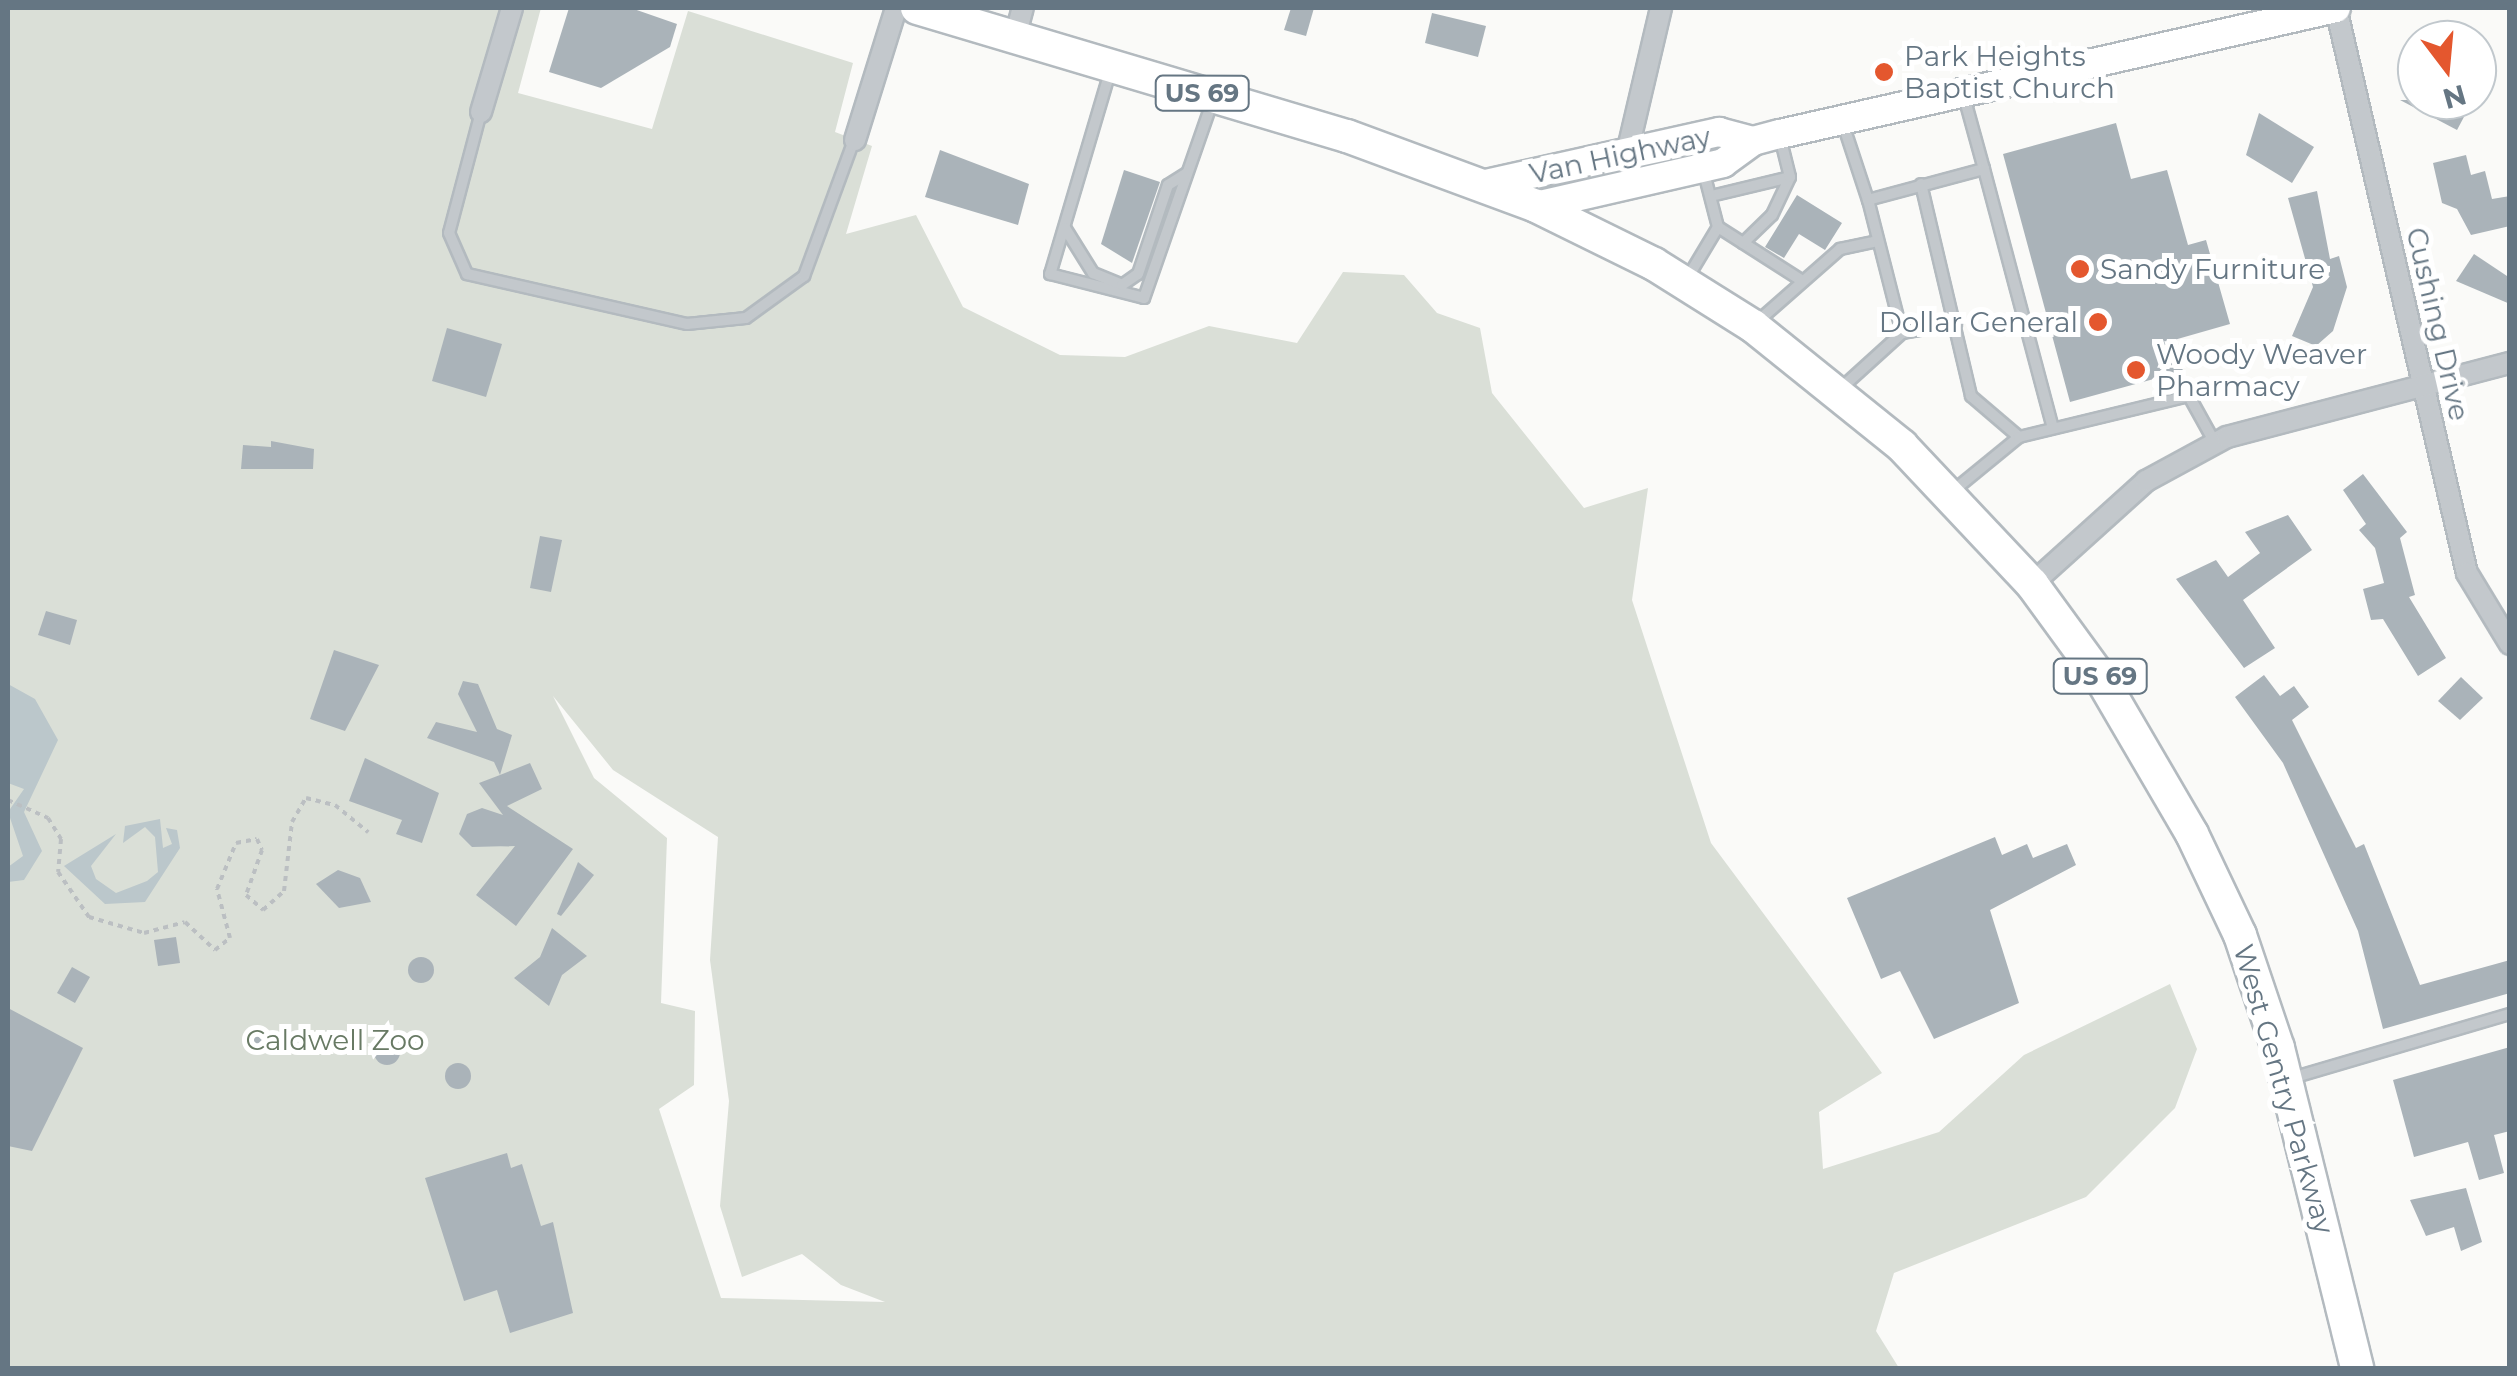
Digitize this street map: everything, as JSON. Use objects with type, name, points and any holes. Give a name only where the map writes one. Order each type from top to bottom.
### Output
[{"type":"main road","name":"West Gentry Parkway","points":[[917,8],[1019,22],[1112,66],[1486,184],[1536,206],[1684,282],[1753,326],[1838,391],[1949,494],[2032,584],[2102,680],[2192,834],[2240,935],[2286,1080],[2357,1368]]},
{"type":"main road","name":"Van Highway","points":[[1536,206],[1702,167],[1766,138],[2336,8]]},
{"type":"main road","name":"Van Highway","points":[[1486,184],[1719,132],[1766,138]]},
{"type":"street","points":[[482,112],[512,8]]},
{"type":"street","points":[[855,140],[896,8]]},
{"type":"street","points":[[1626,153],[1661,8]]},
{"type":"street","name":"Cushing Drive","points":[[2336,8],[2466,573],[2510,644]]},
{"type":"street","points":[[2032,584],[2146,481],[2215,443],[2423,382],[2510,364]]},
{"type":"lane","points":[[1112,66],[1050,274],[1144,298],[1214,97]]},
{"type":"lane","points":[[1963,93],[2052,424]]},
{"type":"lane","points":[[482,112],[449,234],[467,274],[687,324],[746,318],[804,276],[855,140]]},
{"type":"lane","points":[[1842,121],[1868,200],[1902,333]]},
{"type":"lane","points":[[1766,138],[1790,177]]},
{"type":"lane","points":[[1684,282],[1718,227],[1702,167]]},
{"type":"lane","points":[[1868,200],[1984,169]]},
{"type":"lane","points":[[1064,227],[1094,272],[1122,285],[1138,274],[1168,185],[1187,174]]},
{"type":"lane","points":[[1711,196],[1790,177]]},
{"type":"lane","points":[[1743,243],[1772,215],[1790,177]]},
{"type":"lane","points":[[1922,184],[1970,396],[2018,437]]},
{"type":"lane","points":[[1718,227],[1801,280]]},
{"type":"lane","points":[[1753,326],[1840,249],[1877,241]]},
{"type":"lane","points":[[1838,391],[1902,333],[1956,324]]},
{"type":"lane","points":[[1949,494],[2018,437],[2052,424],[2188,396],[2215,443]]},
{"type":"lane","points":[[2286,1080],[2510,1014]]},
{"type":"path","points":[[10,800],[48,818],[60,839],[58,872],[88,917],[144,934],[185,922],[215,950],[230,938],[218,889],[236,842],[258,839],[262,850],[246,895],[263,910],[284,891],[292,822],[306,798],[334,805],[368,832]]},
{"type":"green space","name":"Caldwell Zoo","points":[[8,8],[541,8],[518,93],[652,129],[688,11],[853,63],[835,132],[872,146],[846,234],[916,215],[963,307],[1060,355],[1125,357],[1209,326],[1297,343],[1343,272],[1404,275],[1437,313],[1480,328],[1492,393],[1584,508],[1648,488],[1632,600],[1711,843],[1882,1073],[1819,1112],[1823,1169],[1939,1132],[2024,1055],[2170,984],[2197,1049],[2175,1108],[2086,1197],[1894,1273],[1876,1331],[1899,1368],[8,1368]],"holes":[[[553,696],[613,770],[718,837],[710,960],[729,1101],[720,1206],[742,1277],[802,1254],[841,1285],[885,1302],[721,1298],[659,1109],[694,1085],[695,1011],[661,1003],[667,838],[594,778]]]},
{"type":"shaded area","points":[[8,684],[35,699],[58,740],[24,812],[42,851],[24,880],[8,882],[8,867],[23,856],[8,812],[24,789],[8,783]]},
{"type":"shaded area","points":[[160,819],[163,848],[172,844],[166,828],[177,830],[180,848],[145,902],[105,904],[64,866],[116,834],[91,866],[96,879],[116,893],[147,881],[158,872],[155,837],[145,827],[123,843],[125,826]]},
{"type":"building","points":[[569,8],[631,8],[677,24],[670,47],[601,88],[549,72]]},
{"type":"building","points":[[1291,8],[1314,8],[1306,36],[1284,30]]},
{"type":"building","points":[[1432,13],[1486,26],[1478,57],[1425,43]]},
{"type":"building","points":[[2259,113],[2314,147],[2292,183],[2246,155]]},
{"type":"building","points":[[2438,120],[2462,120],[2457,130]]},
{"type":"building","points":[[2116,123],[2131,179],[2167,170],[2188,245],[2206,240],[2230,324],[2174,340],[2183,371],[2070,402],[2003,154]]},
{"type":"building","points":[[940,150],[1029,184],[1018,225],[925,197]]},
{"type":"building","points":[[2466,155],[2471,175],[2485,171],[2492,199],[2510,196],[2510,226],[2471,235],[2457,209],[2442,203],[2433,163]]},
{"type":"building","points":[[1124,170],[1160,182],[1132,263],[1101,244]]},
{"type":"building","points":[[2317,191],[2330,259],[2339,256],[2347,287],[2333,331],[2316,346],[2292,336],[2313,287],[2288,198]]},
{"type":"building","points":[[1797,195],[1842,223],[1825,250],[1799,234],[1784,258],[1765,247]]},
{"type":"building","points":[[2474,254],[2510,278],[2510,304],[2456,281]]},
{"type":"building","points":[[447,328],[502,344],[486,397],[432,381]]},
{"type":"building","points":[[271,441],[314,449],[313,469],[241,469],[243,445],[271,447]]},
{"type":"building","points":[[2363,474],[2407,532],[2400,538],[2415,595],[2409,597],[2446,658],[2418,676],[2383,619],[2371,620],[2363,589],[2384,583],[2375,548],[2359,530],[2366,524],[2343,490]]},
{"type":"building","points":[[2288,515],[2312,550],[2243,600],[2275,648],[2244,668],[2176,579],[2216,560],[2228,577],[2260,553],[2245,532]]},
{"type":"building","points":[[540,536],[562,540],[551,592],[530,588]]},
{"type":"building","points":[[46,611],[77,620],[70,645],[38,635]]},
{"type":"building","points":[[334,650],[379,665],[345,731],[310,719]]},
{"type":"building","points":[[2264,675],[2280,696],[2294,686],[2309,707],[2292,720],[2356,848],[2364,844],[2420,985],[2510,960],[2510,993],[2383,1029],[2358,931],[2283,763],[2235,697]]},
{"type":"building","points":[[2461,677],[2483,698],[2460,720],[2438,701]]},
{"type":"building","points":[[463,681],[478,684],[497,729],[512,735],[500,775],[494,762],[427,738],[436,722],[477,732],[458,694]]},
{"type":"building","points":[[365,758],[439,793],[422,843],[396,834],[402,820],[349,801]]},
{"type":"building","points":[[530,763],[542,789],[507,806],[573,849],[516,926],[476,895],[515,846],[472,847],[459,834],[467,814],[482,808],[503,815],[479,783]]},
{"type":"building","points":[[1995,837],[2002,855],[2027,844],[2033,858],[2067,844],[2076,865],[1990,910],[2019,1003],[1934,1039],[1900,971],[1881,979],[1847,898]]},
{"type":"building","points":[[578,862],[594,875],[561,916],[557,914]]},
{"type":"building","points":[[338,870],[360,878],[371,902],[339,908],[316,884]]},
{"type":"building","points":[[552,928],[587,956],[562,975],[549,1006],[514,978],[540,957]]},
{"type":"building","points":[[176,937],[180,963],[158,966],[154,940]]},
{"type":"building","points":[[421,957],[431,960],[431,980],[421,983],[411,980],[408,970],[411,960]]},
{"type":"building","points":[[72,967],[90,977],[75,1003],[57,993]]},
{"type":"building","points":[[8,1008],[83,1048],[32,1151],[8,1146]]},
{"type":"building","points":[[256,1026],[265,1030],[269,1039],[265,1048],[256,1052],[247,1048],[243,1039],[247,1030]]},
{"type":"building","points":[[387,1039],[396,1043],[400,1052],[396,1061],[387,1065],[378,1061],[374,1052],[378,1043]]},
{"type":"building","points":[[2510,1047],[2510,1131],[2494,1135],[2504,1173],[2479,1180],[2468,1142],[2414,1157],[2393,1080]]},
{"type":"building","points":[[458,1063],[467,1067],[471,1076],[467,1085],[458,1089],[449,1085],[445,1076],[449,1067]]},
{"type":"building","points":[[507,1153],[511,1168],[522,1164],[541,1226],[553,1222],[573,1313],[510,1333],[497,1290],[464,1301],[425,1178]]},
{"type":"building","points":[[2466,1188],[2482,1242],[2461,1251],[2454,1227],[2426,1236],[2410,1200]]},
{"type":"place","name":"Park Heights Baptist Church","points":[[1884,72]]},
{"type":"place","name":"Sandy Furniture","points":[[2080,269]]},
{"type":"place","name":"Dollar General","points":[[2098,322]]},
{"type":"place","name":"Woody Weaver Pharmacy","points":[[2136,370]]}]
